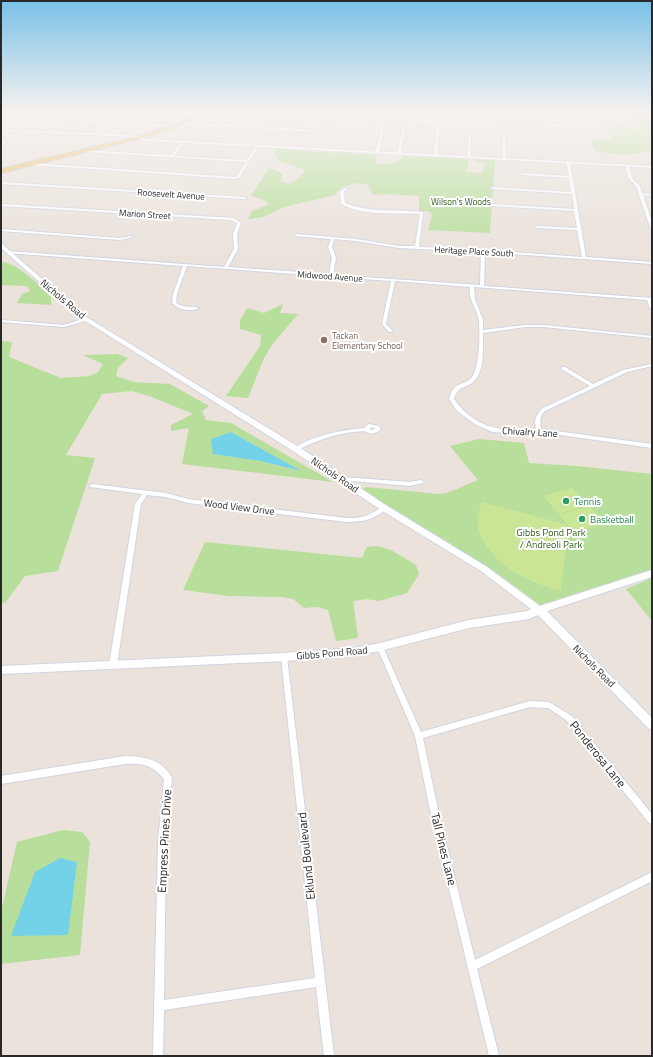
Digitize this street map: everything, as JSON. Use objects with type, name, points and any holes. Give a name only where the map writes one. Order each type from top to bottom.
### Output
[{"type":"main road","points":[[1,171],[46,160]]},
{"type":"street","points":[[31,164],[237,178],[247,161],[237,160]]},
{"type":"street","points":[[532,160],[652,167]]},
{"type":"street","points":[[568,162],[584,258]]},
{"type":"street","points":[[627,166],[630,178],[638,186],[652,227]]},
{"type":"street","points":[[522,174],[570,177]]},
{"type":"street","name":"Roosevelt Avenue","points":[[1,183],[245,198]]},
{"type":"street","points":[[493,188],[573,193]]},
{"type":"street","points":[[346,189],[342,191],[341,200],[343,204],[348,206],[364,210],[422,213],[417,248]]},
{"type":"street","points":[[641,194],[652,195]]},
{"type":"street","name":"Marion Street","points":[[1,205],[232,219],[239,223],[235,234],[236,249],[225,268]]},
{"type":"street","points":[[492,205],[576,210]]},
{"type":"street","points":[[537,227],[580,229]]},
{"type":"street","points":[[1,230],[120,239],[131,237]]},
{"type":"street","name":"Heritage Place South","points":[[296,236],[356,240],[399,247],[483,251],[652,263]]},
{"type":"street","points":[[331,276],[334,258],[330,247],[333,238]]},
{"type":"street","name":"Nichols Road","points":[[1,245],[86,319],[296,449],[384,508],[484,569],[539,610],[650,721]]},
{"type":"street","points":[[482,287],[483,251]]},
{"type":"street","name":"Midwood Avenue","points":[[8,252],[651,299]]},
{"type":"street","points":[[185,265],[175,294],[174,303],[179,307],[186,309],[198,308]]},
{"type":"street","points":[[391,331],[384,324],[393,281]]},
{"type":"street","name":"Chivalry Lane","points":[[472,286],[472,297],[480,313],[481,332],[478,369],[474,377],[468,383],[460,386],[453,392],[451,400],[459,410],[478,424],[493,430],[520,432],[539,430],[652,446]]},
{"type":"street","points":[[651,299],[652,308]]},
{"type":"street","points":[[1,321],[64,326],[86,319]]},
{"type":"street","points":[[481,332],[518,327],[544,326],[652,337]]},
{"type":"street","points":[[539,430],[537,420],[538,414],[543,410],[625,371],[652,365]]},
{"type":"street","points":[[563,368],[593,386]]},
{"type":"street","points":[[296,449],[333,434],[368,429]]},
{"type":"street","points":[[342,479],[410,484],[421,482]]},
{"type":"street","name":"Wood View Drive","points":[[92,486],[166,495],[188,501],[347,520],[364,520],[384,508]]},
{"type":"street","points":[[113,665],[138,504],[145,493]]},
{"type":"street","name":"Gibbs Pond Road","points":[[1,670],[284,657],[354,652],[380,647],[469,624],[529,615],[539,610],[652,573]]},
{"type":"street","name":"Tall Pines Lane","points":[[380,647],[419,736],[433,806],[494,1056]]},
{"type":"street","name":"Eklund Boulevard","points":[[284,657],[329,1056]]},
{"type":"street","name":"Ponderosa Lane","points":[[419,736],[530,704],[549,705],[569,718],[652,820]]},
{"type":"street","name":"Empress Pines Drive","points":[[1,780],[125,760],[144,759],[158,766],[168,778],[162,842],[158,1056]]},
{"type":"street","points":[[473,966],[652,876]]},
{"type":"street","points":[[159,1006],[320,982]]},
{"type":"green space","name":"Wilson's Woods","points":[[376,160],[376,164],[396,163],[399,160],[469,160],[467,172],[482,173],[485,163],[474,162],[475,160],[495,160],[490,233],[428,230],[432,215],[428,211],[419,211],[419,196],[386,194],[373,195],[368,185],[356,183],[342,187],[335,195],[284,207],[263,217],[248,219],[252,211],[269,204],[262,199],[251,196],[269,168],[278,171],[283,175],[280,181],[289,184],[298,179],[306,170],[278,161]]},
{"type":"green space","points":[[1,262],[14,266],[35,281],[51,297],[51,305],[17,303],[22,294],[30,291],[27,286],[1,285],[1,273],[3,267],[1,267]]},
{"type":"green space","points":[[283,304],[280,313],[298,314],[272,345],[264,358],[248,398],[226,396],[260,346],[261,335],[240,329],[240,321],[247,308],[264,313]]},
{"type":"green space","points":[[1,341],[12,342],[9,357],[61,378],[90,376],[98,372],[103,364],[83,355],[117,354],[128,358],[118,368],[116,376],[133,382],[170,384],[209,406],[202,411],[206,420],[231,423],[333,482],[182,464],[189,428],[171,431],[171,425],[193,414],[152,397],[132,391],[102,394],[66,455],[95,458],[58,571],[25,576],[5,603],[1,603]],"holes":[[[231,432],[300,471],[260,461],[214,454]]]},
{"type":"green space","name":"Gibbs Pond Park / Andreoli Park","points":[[479,439],[524,443],[529,463],[652,474],[652,573],[539,610],[484,569],[360,491],[366,487],[439,494],[447,493],[478,480],[450,446]]},
{"type":"green space","name":"Tennis","points":[[572,488],[589,505],[559,514],[543,496]]},
{"type":"green space","points":[[482,502],[565,524],[570,528],[561,591],[539,584],[519,575],[493,554],[480,535],[478,529],[478,514]]},
{"type":"green space","name":"Basketball","points":[[589,506],[606,523],[575,533],[559,515]]},
{"type":"green space","points":[[205,542],[362,558],[367,547],[377,546],[391,550],[416,565],[419,574],[407,593],[379,601],[366,599],[353,601],[358,638],[336,641],[328,610],[317,607],[304,608],[293,599],[281,597],[229,596],[183,590]]},
{"type":"green space","points":[[652,578],[652,621],[626,589]]},
{"type":"green space","points":[[63,830],[82,832],[90,842],[80,955],[1,964],[1,912],[17,842]]},
{"type":"water","points":[[231,432],[301,471],[260,461],[213,454],[211,439]]},
{"type":"water","points":[[60,858],[77,862],[68,935],[11,936],[35,872]]},
{"type":"place","name":"Tackan Elementary School","points":[[324,340]]},
{"type":"place","name":"Tennis","points":[[566,501]]},
{"type":"place","name":"Basketball","points":[[582,519]]}]
